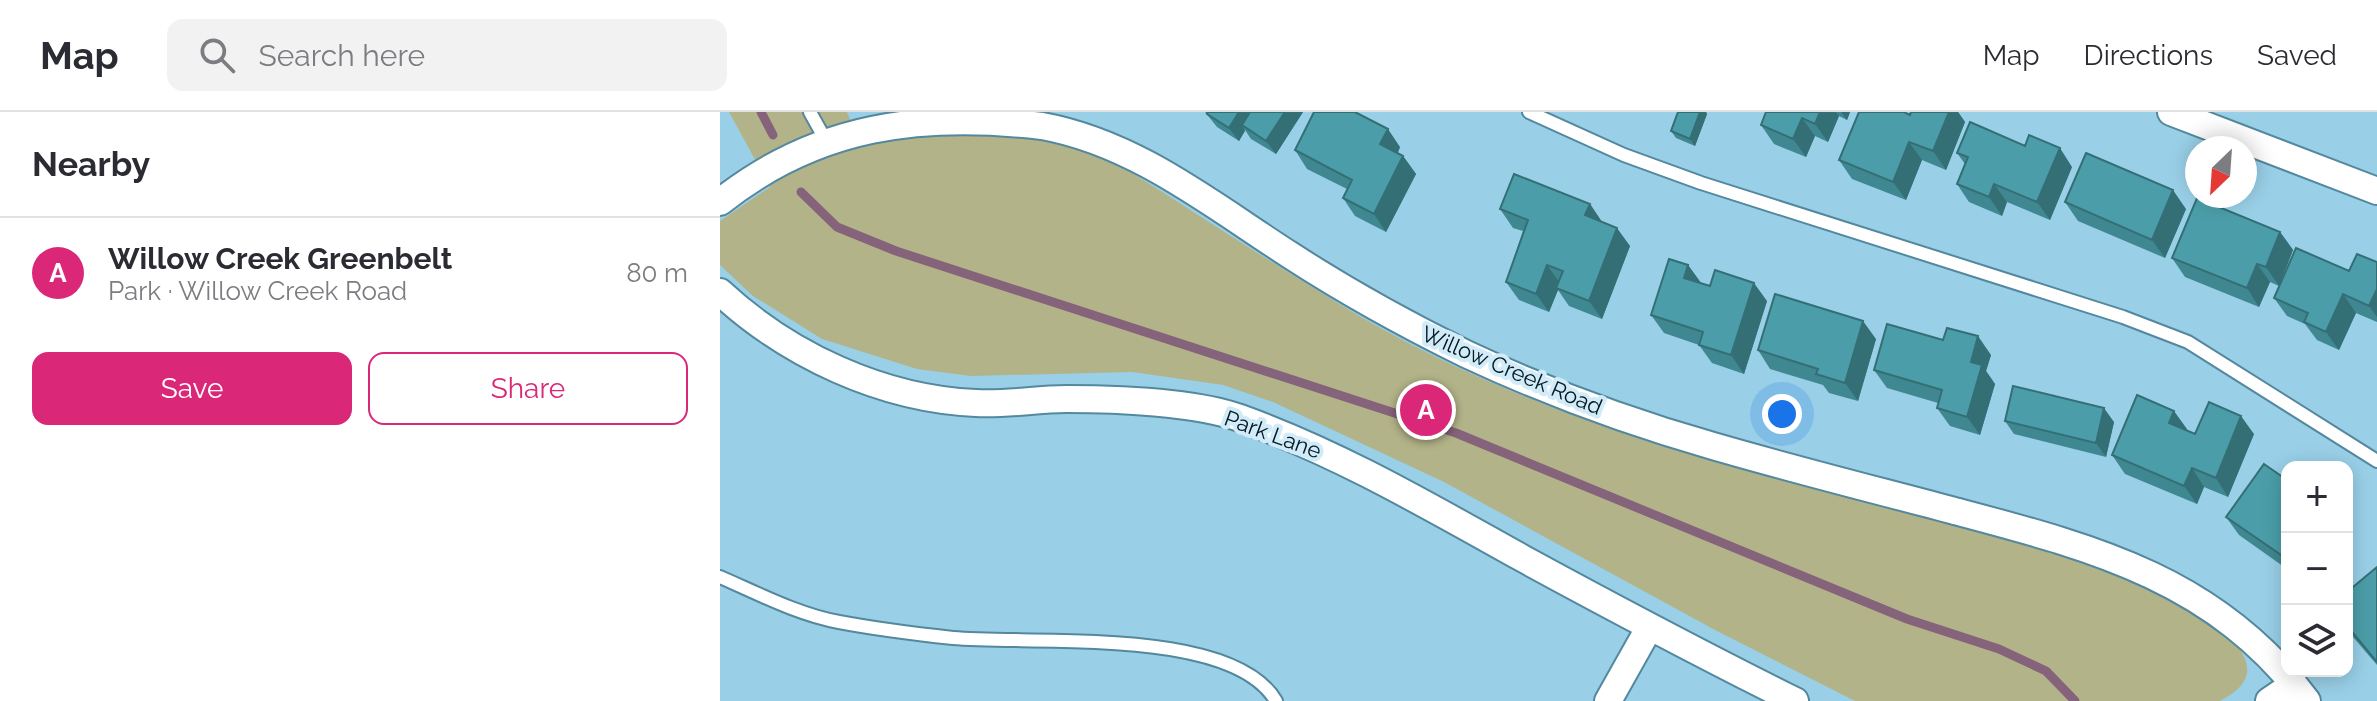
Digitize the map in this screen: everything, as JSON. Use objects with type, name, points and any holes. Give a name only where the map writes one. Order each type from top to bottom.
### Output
[{"type":"street","points":[[2171,112],[2377,191]]},
{"type":"street","name":"Willow Creek Road","points":[[720,202],[749,179],[825,139],[906,120],[980,118],[1047,127],[1112,146],[1188,187],[1391,318],[1502,371],[1710,445],[2054,536],[2118,558],[2183,591],[2228,623],[2300,692]]},
{"type":"street","name":"Park Lane","points":[[720,292],[738,309],[819,362],[900,392],[975,403],[1066,399],[1153,403],[1236,417],[1312,445],[1382,480],[1649,628],[1795,701]]},
{"type":"street","points":[[1608,701],[1649,628]]},
{"type":"street","points":[[2269,701],[2300,692]]},
{"type":"lane","points":[[810,112],[825,139]]},
{"type":"lane","points":[[1529,112],[1624,155],[1701,183],[2123,317],[2188,342],[2377,461]]},
{"type":"lane","points":[[720,577],[835,622],[955,638],[1073,641],[1201,653],[1246,670],[1276,701]]},
{"type":"green space","points":[[729,112],[847,112],[861,145],[931,134],[979,131],[1026,134],[1068,143],[1106,159],[1143,180],[1378,327],[1455,366],[1535,401],[1694,453],[2033,540],[2117,571],[2194,611],[2226,634],[2245,657],[2245,680],[2220,701],[1855,701],[1715,630],[1444,482],[1273,402],[1223,385],[1132,372],[971,376],[917,369],[822,339],[753,296],[720,265],[720,221],[770,187]]},
{"type":"building","points":[[1208,112],[1239,112],[1229,128]]},
{"type":"building","points":[[1250,112],[1285,112],[1266,141],[1242,125]]},
{"type":"building","points":[[1314,112],[1355,112],[1388,129],[1380,144],[1403,156],[1374,214],[1343,198],[1352,180],[1295,150]]},
{"type":"building","points":[[1678,112],[1700,112],[1690,139],[1671,131]]},
{"type":"building","points":[[1766,112],[1820,112],[1815,124],[1802,118],[1793,139],[1761,125]]},
{"type":"building","points":[[1859,112],[1904,112],[1910,115],[1911,112],[1949,112],[1933,151],[1909,142],[1893,182],[1839,160]]},
{"type":"building","points":[[1970,122],[2025,146],[2029,135],[2060,148],[2037,202],[1994,184],[1989,197],[1957,184],[1968,157],[1957,153]]},
{"type":"building","points":[[2086,153],[2173,190],[2152,240],[2065,202]]},
{"type":"building","points":[[1514,174],[1590,204],[1585,215],[1617,228],[1589,301],[1556,288],[1563,271],[1547,265],[1536,294],[1506,282],[1528,220],[1500,209]]},
{"type":"building","points":[[2193,208],[2221,208],[2280,232],[2266,267],[2257,264],[2247,288],[2172,258]]},
{"type":"building","points":[[2296,248],[2349,271],[2357,254],[2377,262],[2377,289],[2369,306],[2343,294],[2326,332],[2304,322],[2308,313],[2274,298]]},
{"type":"building","points":[[1669,259],[1688,265],[1684,278],[1710,286],[1715,270],[1754,283],[1731,355],[1699,345],[1703,332],[1651,315]]},
{"type":"building","points":[[1775,294],[1863,321],[1845,383],[1816,374],[1818,369],[1758,350]]},
{"type":"building","points":[[1887,324],[1943,340],[1947,328],[1978,336],[1971,362],[1982,365],[1967,417],[1937,408],[1942,390],[1874,370]]},
{"type":"building","points":[[2013,386],[2104,408],[2096,443],[2005,421]]},
{"type":"building","points":[[2137,395],[2174,411],[2169,423],[2195,434],[2209,402],[2241,416],[2216,478],[2192,468],[2184,486],[2112,455]]},
{"type":"building","points":[[2264,464],[2281,476],[2281,555],[2226,517]]},
{"type":"building","points":[[2377,567],[2377,662],[2353,633],[2353,587]]},
{"type":"waterway","points":[[761,112],[773,135]]},
{"type":"waterway","points":[[801,192],[837,227],[896,251],[1456,433],[1907,619],[1999,649],[2046,671],[2075,701]]},
{"type":"place","name":"Willow Creek Greenbelt","points":[[1426,410]]}]
